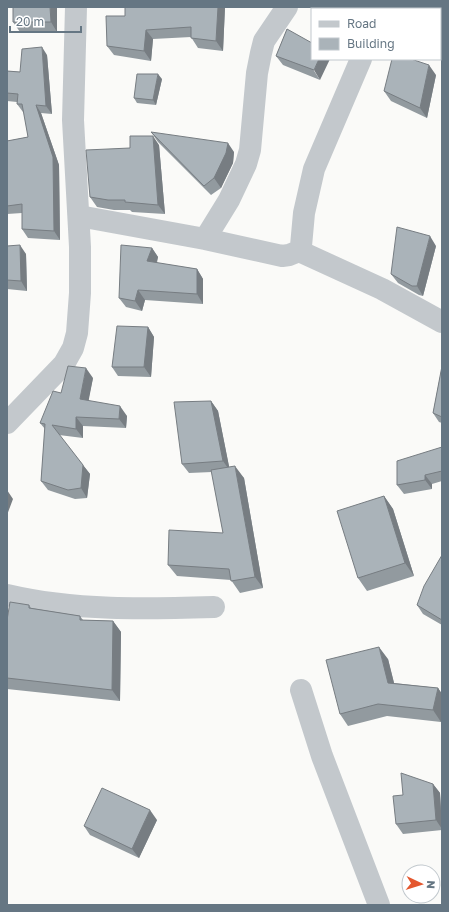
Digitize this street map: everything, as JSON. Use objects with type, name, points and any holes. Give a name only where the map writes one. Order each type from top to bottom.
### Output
[{"type":"street","points":[[7,423],[64,364],[73,348],[77,333],[80,293],[79,216],[73,120],[76,7]]},
{"type":"street","points":[[205,239],[229,200],[246,164],[250,150],[261,53],[264,42],[287,7]]},
{"type":"street","points":[[299,251],[301,246],[304,213],[314,169],[361,60]]},
{"type":"street","points":[[79,216],[205,239],[282,256],[299,251],[382,289],[442,322]]},
{"type":"street","points":[[7,595],[53,604],[102,608],[155,609],[214,607]]},
{"type":"street","points":[[302,690],[322,756],[379,905]]},
{"type":"building","points":[[13,7],[50,7],[51,22],[13,22]]},
{"type":"building","points":[[125,7],[218,7],[216,41],[191,38],[191,27],[146,30],[144,51],[107,46],[106,16],[125,16]]},
{"type":"building","points":[[287,29],[311,42],[311,60],[319,60],[314,70],[276,56]]},
{"type":"building","points":[[42,47],[46,106],[36,105],[53,157],[54,231],[22,229],[22,204],[7,206],[7,141],[28,137],[22,104],[17,104],[18,94],[7,93],[7,71],[20,72],[22,49]]},
{"type":"building","points":[[392,60],[414,60],[429,65],[420,108],[384,91]]},
{"type":"building","points":[[137,74],[158,74],[153,100],[134,98]]},
{"type":"building","points":[[151,132],[228,143],[226,153],[214,178],[204,186]]},
{"type":"building","points":[[130,136],[153,136],[158,205],[90,197],[86,150],[130,148]]},
{"type":"building","points":[[397,227],[430,236],[417,286],[412,286],[391,274]]},
{"type":"building","points":[[20,245],[21,281],[7,280],[7,246]]},
{"type":"building","points":[[121,245],[152,248],[147,261],[197,269],[197,294],[138,290],[135,301],[119,298]]},
{"type":"building","points":[[117,326],[148,327],[144,367],[112,367]]},
{"type":"building","points":[[68,366],[86,368],[80,399],[120,406],[119,419],[76,417],[76,429],[52,425],[83,465],[81,488],[68,490],[41,481],[45,424],[40,423],[53,391],[61,393]]},
{"type":"building","points":[[442,366],[442,417],[433,413]]},
{"type":"building","points":[[211,401],[223,461],[182,464],[174,402]]},
{"type":"building","points":[[442,447],[442,471],[425,475],[425,480],[397,485],[397,461]]},
{"type":"building","points":[[235,466],[255,577],[231,581],[229,569],[168,565],[169,530],[223,533],[211,470]]},
{"type":"building","points":[[384,496],[405,563],[358,578],[337,511]]},
{"type":"building","points":[[442,555],[442,620],[417,605],[424,586]]},
{"type":"building","points":[[10,602],[29,605],[29,608],[80,616],[80,620],[113,621],[112,690],[7,678],[7,620]]},
{"type":"building","points":[[379,647],[388,683],[438,688],[433,710],[378,704],[340,714],[326,660]]},
{"type":"building","points":[[401,773],[433,784],[436,820],[396,824],[393,796],[403,795]]},
{"type":"building","points":[[102,788],[150,810],[132,849],[84,826]]}]
